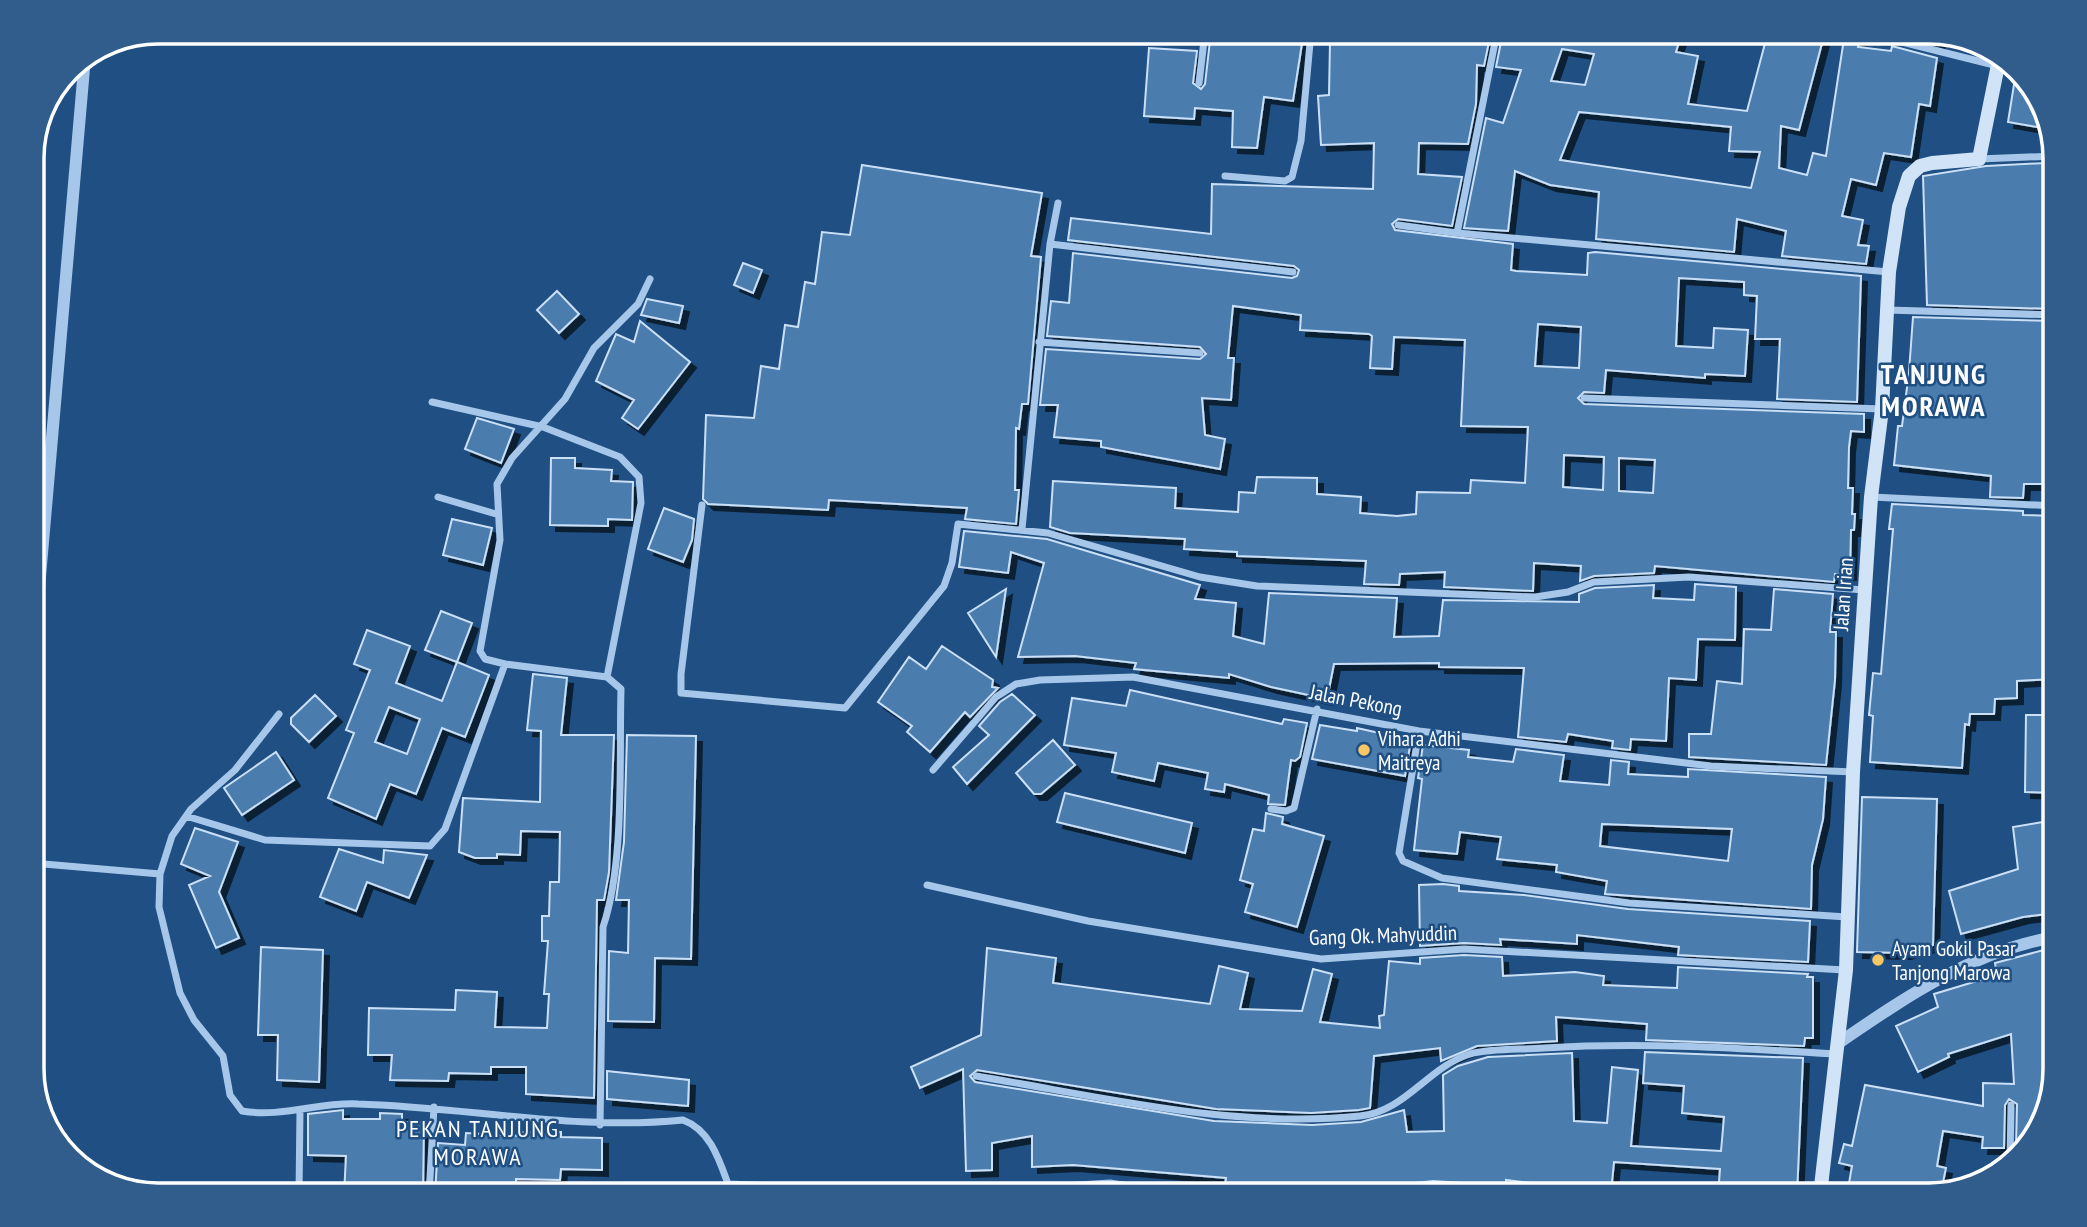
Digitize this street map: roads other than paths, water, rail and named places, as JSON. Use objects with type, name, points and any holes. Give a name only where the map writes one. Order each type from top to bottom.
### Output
[{"type":"main road","points":[[1979,159],[1997,66]]},
{"type":"main road","name":"Jalan Irian","points":[[1821,1183],[1846,970],[1853,772],[1864,590],[1871,497],[1882,409],[1889,272],[1899,207],[1909,177],[1920,166],[1979,159]]},
{"type":"street","points":[[1199,83],[1204,44]]},
{"type":"street","points":[[1225,176],[1285,181],[1292,177],[1301,141],[1310,44]]},
{"type":"street","points":[[1457,233],[1495,44]]},
{"type":"street","points":[[1918,44],[1984,58]]},
{"type":"street","points":[[44,530],[84,71]]},
{"type":"street","points":[[1979,159],[2043,156]]},
{"type":"street","points":[[1022,529],[1049,244],[1058,203]]},
{"type":"street","points":[[1398,225],[1457,233],[1889,272]]},
{"type":"street","points":[[1049,244],[1293,272]]},
{"type":"street","points":[[600,1125],[603,927],[611,903],[615,855],[621,690],[607,677],[505,664],[485,659],[480,651],[500,540],[496,514],[497,484],[505,467],[565,399],[594,348],[640,301],[650,279]]},
{"type":"street","points":[[1886,310],[2043,315]]},
{"type":"street","points":[[1039,342],[1200,353]]},
{"type":"street","points":[[1584,398],[1882,409]]},
{"type":"street","points":[[432,402],[543,427],[621,457],[634,468],[640,483],[642,503],[607,677]]},
{"type":"street","points":[[438,497],[496,514]]},
{"type":"street","points":[[1871,497],[2043,505]]},
{"type":"street","points":[[702,505],[681,674],[681,693],[845,708],[944,586],[952,563],[958,524],[1022,529],[1096,545],[1200,577],[1257,586],[1535,597],[1568,592],[1594,582],[1689,577],[1864,590]]},
{"type":"street","points":[[186,816],[265,841],[341,841],[430,846],[445,830],[505,664]]},
{"type":"street","name":"Jalan Pekong","points":[[933,770],[958,737],[996,697],[1017,684],[1040,680],[1133,677],[1419,730],[1711,766],[1853,772]]},
{"type":"street","points":[[1270,809],[1286,811],[1293,808],[1317,709]]},
{"type":"street","points":[[279,714],[235,771],[186,816],[172,836],[160,874],[159,907],[180,993],[194,1020],[223,1056],[233,1102],[242,1111],[250,1113],[300,1110],[330,1103],[434,1107],[539,1121],[600,1125],[683,1120],[693,1124],[710,1142],[728,1183]]},
{"type":"street","points":[[1419,730],[1399,853],[1403,861],[1442,878],[1629,903],[1847,916]]},
{"type":"street","points":[[44,864],[160,874]]},
{"type":"street","name":"Gang Ok. Mahyuddin","points":[[927,886],[1088,921],[1321,959],[1464,949],[1846,970]]},
{"type":"street","points":[[976,1076],[1114,1103],[1281,1121],[1364,1116],[1389,1110],[1450,1064],[1472,1054],[1594,1045],[1836,1049],[1915,991],[1965,964],[2022,943],[2043,939]]},
{"type":"street","points":[[2010,1150],[2011,1105]]},
{"type":"street","points":[[430,1183],[434,1107]]},
{"type":"street","points":[[299,1183],[300,1110]]},
{"type":"place","name":"Vihara Adhi Maitreya","points":[[1364,750]]},
{"type":"place","name":"Ayam Gokil Pasar Tanjong Marowa","points":[[1878,960]]},
{"type":"district","name":"TANJUNG MORAWA","points":[[1934,389]]},
{"type":"district","name":"PEKAN TANJUNG MORAWA","points":[[478,1142]]}]
